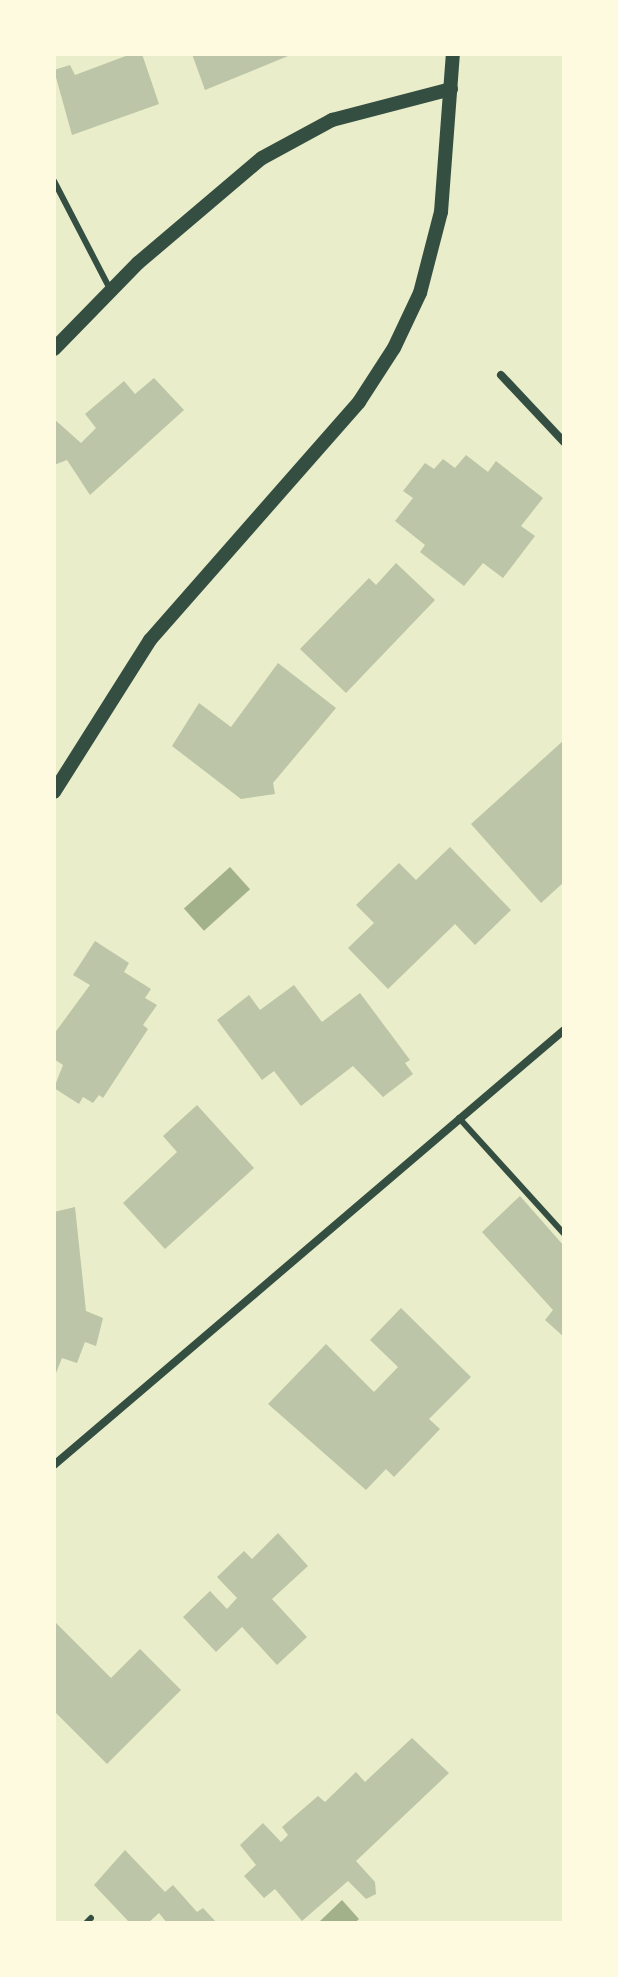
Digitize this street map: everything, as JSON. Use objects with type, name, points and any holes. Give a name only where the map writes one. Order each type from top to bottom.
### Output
[{"type":"street","points":[[54,792],[150,640],[359,402],[394,348],[420,293],[441,212],[453,54]]},
{"type":"street","points":[[54,349],[199,208],[262,158],[332,120],[451,89]]},
{"type":"street","points":[[501,375],[564,442]]},
{"type":"street","points":[[54,1465],[564,1030]]},
{"type":"lane","points":[[54,181],[111,291]]},
{"type":"lane","points":[[459,1118],[564,1234]]},
{"type":"shaded area","points":[[230,867],[250,889],[204,931],[184,908]]},
{"type":"shaded area","points":[[342,1900],[359,1919],[355,1923],[318,1923]]},
{"type":"building","points":[[131,54],[142,54],[159,104],[72,135],[54,70],[70,65],[75,75]]},
{"type":"building","points":[[192,54],[293,54],[205,90]]},
{"type":"building","points":[[154,378],[184,410],[90,495],[67,460],[54,465],[54,419],[81,443],[96,428],[85,414],[124,381],[135,394]]},
{"type":"building","points":[[466,455],[488,472],[496,461],[543,498],[521,526],[535,536],[503,578],[483,563],[464,586],[420,552],[425,545],[395,521],[413,498],[403,491],[425,463],[434,469],[443,459],[455,468]]},
{"type":"building","points":[[396,563],[435,600],[346,693],[300,649],[369,578],[376,585]]},
{"type":"building","points":[[278,663],[336,708],[273,783],[275,794],[241,799],[172,746],[199,703],[231,727]]},
{"type":"building","points":[[564,740],[564,882],[541,903],[471,824]]},
{"type":"building","points":[[450,847],[511,910],[475,945],[455,924],[388,989],[348,948],[374,923],[356,905],[399,863],[416,880]]},
{"type":"building","points":[[95,941],[129,963],[124,972],[151,989],[145,998],[157,1005],[143,1025],[148,1029],[103,1098],[99,1095],[93,1103],[83,1097],[79,1104],[54,1088],[63,1065],[54,1059],[54,1034],[90,985],[73,975]]},
{"type":"building","points":[[294,985],[322,1022],[360,993],[410,1060],[405,1063],[413,1074],[383,1097],[353,1066],[301,1106],[274,1071],[262,1080],[217,1020],[249,995],[260,1010]]},
{"type":"building","points":[[197,1105],[254,1168],[165,1249],[123,1203],[177,1152],[163,1136]]},
{"type":"building","points":[[520,1196],[564,1246],[564,1337],[545,1320],[553,1310],[482,1232]]},
{"type":"building","points":[[75,1207],[86,1311],[103,1318],[96,1346],[85,1342],[77,1363],[62,1358],[54,1378],[54,1212]]},
{"type":"building","points":[[401,1308],[471,1377],[429,1419],[440,1429],[394,1477],[386,1469],[366,1490],[268,1404],[326,1344],[374,1392],[398,1367],[370,1340]]},
{"type":"building","points":[[278,1533],[308,1566],[272,1599],[307,1637],[277,1665],[242,1627],[216,1652],[183,1617],[210,1591],[227,1609],[237,1598],[217,1577],[244,1551],[252,1559]]},
{"type":"building","points":[[54,1621],[111,1678],[140,1649],[181,1690],[107,1764],[54,1711]]},
{"type":"building","points":[[412,1738],[449,1773],[356,1861],[375,1882],[376,1894],[366,1899],[348,1881],[302,1921],[275,1889],[264,1898],[244,1876],[256,1865],[240,1845],[263,1823],[281,1842],[288,1835],[282,1827],[318,1796],[325,1802],[356,1772],[365,1782]]},
{"type":"building","points":[[125,1850],[165,1892],[173,1885],[197,1912],[203,1908],[217,1923],[167,1923],[159,1913],[148,1923],[130,1923],[94,1885]]}]
